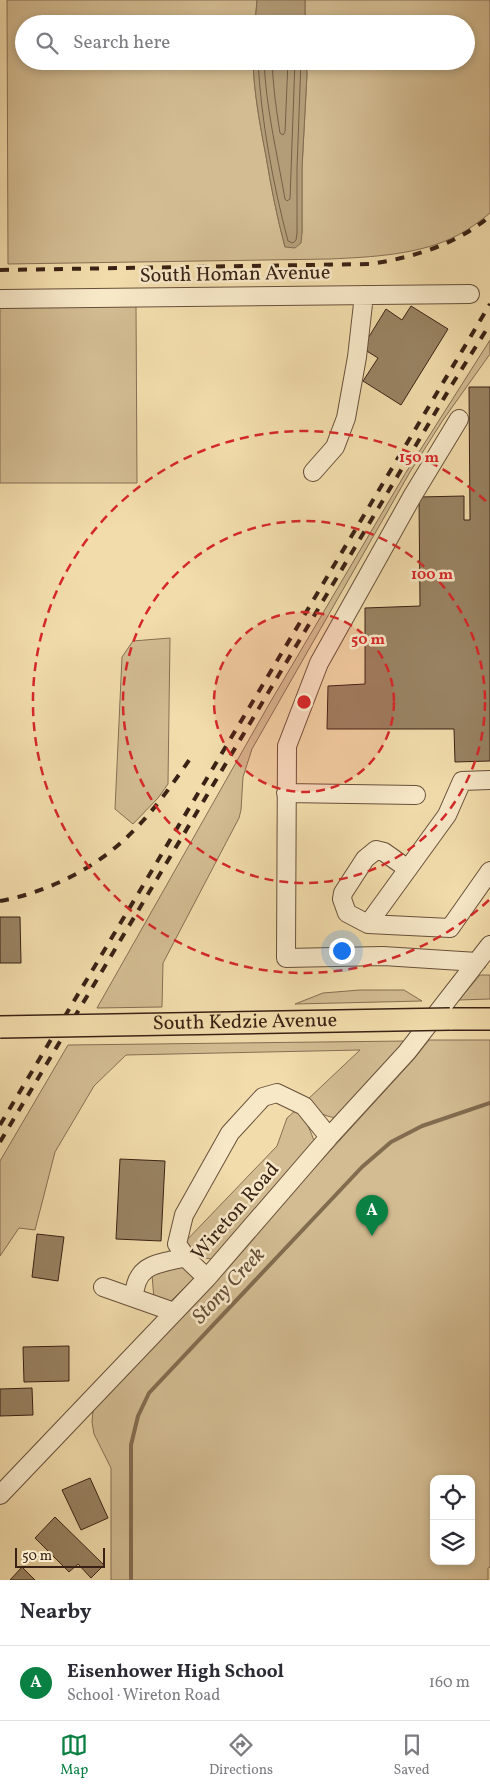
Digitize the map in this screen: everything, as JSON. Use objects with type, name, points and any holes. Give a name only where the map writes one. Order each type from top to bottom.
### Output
[{"type":"main road","name":"South Kedzie Avenue","points":[[0,1027],[490,1019]]},
{"type":"street","name":"South Homan Avenue","points":[[0,299],[470,294]]},
{"type":"street","points":[[313,472],[335,447],[346,418],[357,356],[364,295]]},
{"type":"street","points":[[459,419],[413,495],[319,663],[287,746],[286,958],[383,956],[477,962]]},
{"type":"street","points":[[368,924],[447,815],[462,780],[490,780]]},
{"type":"street","points":[[286,793],[416,795]]},
{"type":"street","points":[[408,869],[384,852],[376,850],[365,859],[343,893],[342,900],[347,913],[368,924],[450,928],[490,871]]},
{"type":"street","name":"Wireton Road","points":[[0,1494],[207,1278],[329,1137],[407,1052],[490,945]]},
{"type":"street","points":[[207,1278],[186,1257],[177,1244],[184,1215],[230,1134],[263,1097],[277,1093],[304,1106],[329,1137]]},
{"type":"street","points":[[134,1298],[134,1284],[140,1273],[152,1266],[186,1257]]},
{"type":"street","points":[[103,1287],[174,1312]]},
{"type":"shaded area","points":[[7,0],[257,0],[256,15],[15,15],[15,70],[254,70],[260,121],[274,202],[285,247],[302,233],[302,168],[307,70],[475,70],[475,15],[305,15],[305,0],[490,0],[490,213],[458,235],[428,247],[379,256],[330,259],[8,264]]},
{"type":"shaded area","points":[[136,303],[137,483],[0,483],[0,306]]},
{"type":"shaded area","points":[[490,340],[490,354],[443,420],[410,472],[252,749],[243,777],[239,818],[163,963],[162,1007],[97,1008],[268,706],[405,474]]},
{"type":"shaded area","points":[[170,638],[168,784],[158,798],[133,824],[115,809],[122,657],[133,641]]},
{"type":"shaded area","points":[[480,975],[490,975],[490,999],[459,1000]]},
{"type":"shaded area","points":[[360,990],[404,990],[422,1001],[295,1004],[323,993]]},
{"type":"shaded area","points":[[429,1040],[490,1040],[490,1567],[488,1568],[488,1580],[111,1580],[111,1468],[94,1434],[93,1411],[413,1060]]},
{"type":"shaded area","points":[[406,1041],[336,1118],[327,1116],[313,1108],[306,1101],[360,1050],[126,1055],[94,1086],[55,1152],[35,1230],[19,1228],[0,1256],[0,1161],[68,1045]]},
{"type":"shaded area","points":[[296,1110],[308,1126],[315,1144],[216,1260],[195,1256],[182,1245],[277,1146],[287,1118]]},
{"type":"shaded area","points":[[174,1253],[194,1278],[169,1303],[154,1299],[152,1275]]},
{"type":"water","points":[[257,0],[305,0],[305,15],[256,15]]},
{"type":"water","points":[[254,70],[307,70],[302,168],[302,233],[301,243],[295,248],[285,247],[270,179]]},
{"type":"building","points":[[411,306],[448,329],[401,405],[363,381],[378,358],[362,348],[386,309],[402,320]]},
{"type":"building","points":[[469,387],[490,387],[490,761],[455,762],[454,729],[327,729],[328,686],[365,684],[365,608],[420,606],[419,497],[464,496],[464,520],[470,520]]},
{"type":"building","points":[[0,917],[20,917],[21,963],[0,963]]},
{"type":"building","points":[[120,1159],[165,1161],[161,1241],[116,1239]]},
{"type":"building","points":[[37,1234],[64,1237],[58,1281],[32,1277]]},
{"type":"building","points":[[69,1346],[69,1381],[24,1382],[23,1347]]},
{"type":"building","points":[[32,1388],[33,1415],[0,1416],[0,1389]]},
{"type":"building","points":[[90,1478],[108,1518],[81,1530],[62,1490]]},
{"type":"building","points":[[55,1517],[104,1565],[91,1578],[78,1564],[69,1572],[35,1538]]},
{"type":"building","points":[[22,1567],[35,1580],[10,1580]]},
{"type":"waterway","name":"Stony Creek","points":[[131,1580],[131,1445],[138,1416],[149,1393],[362,1167],[391,1142],[422,1126],[490,1103]]},
{"type":"railway","points":[[0,270],[371,264],[403,258],[449,242],[463,235],[490,216]]},
{"type":"railway","points":[[0,1125],[490,304]]},
{"type":"railway","points":[[0,1142],[490,324]]},
{"type":"railway","points":[[0,901],[51,886],[98,861],[135,830],[169,789],[192,756]]},
{"type":"place","name":"Eisenhower High School","points":[[372,1236]]}]
